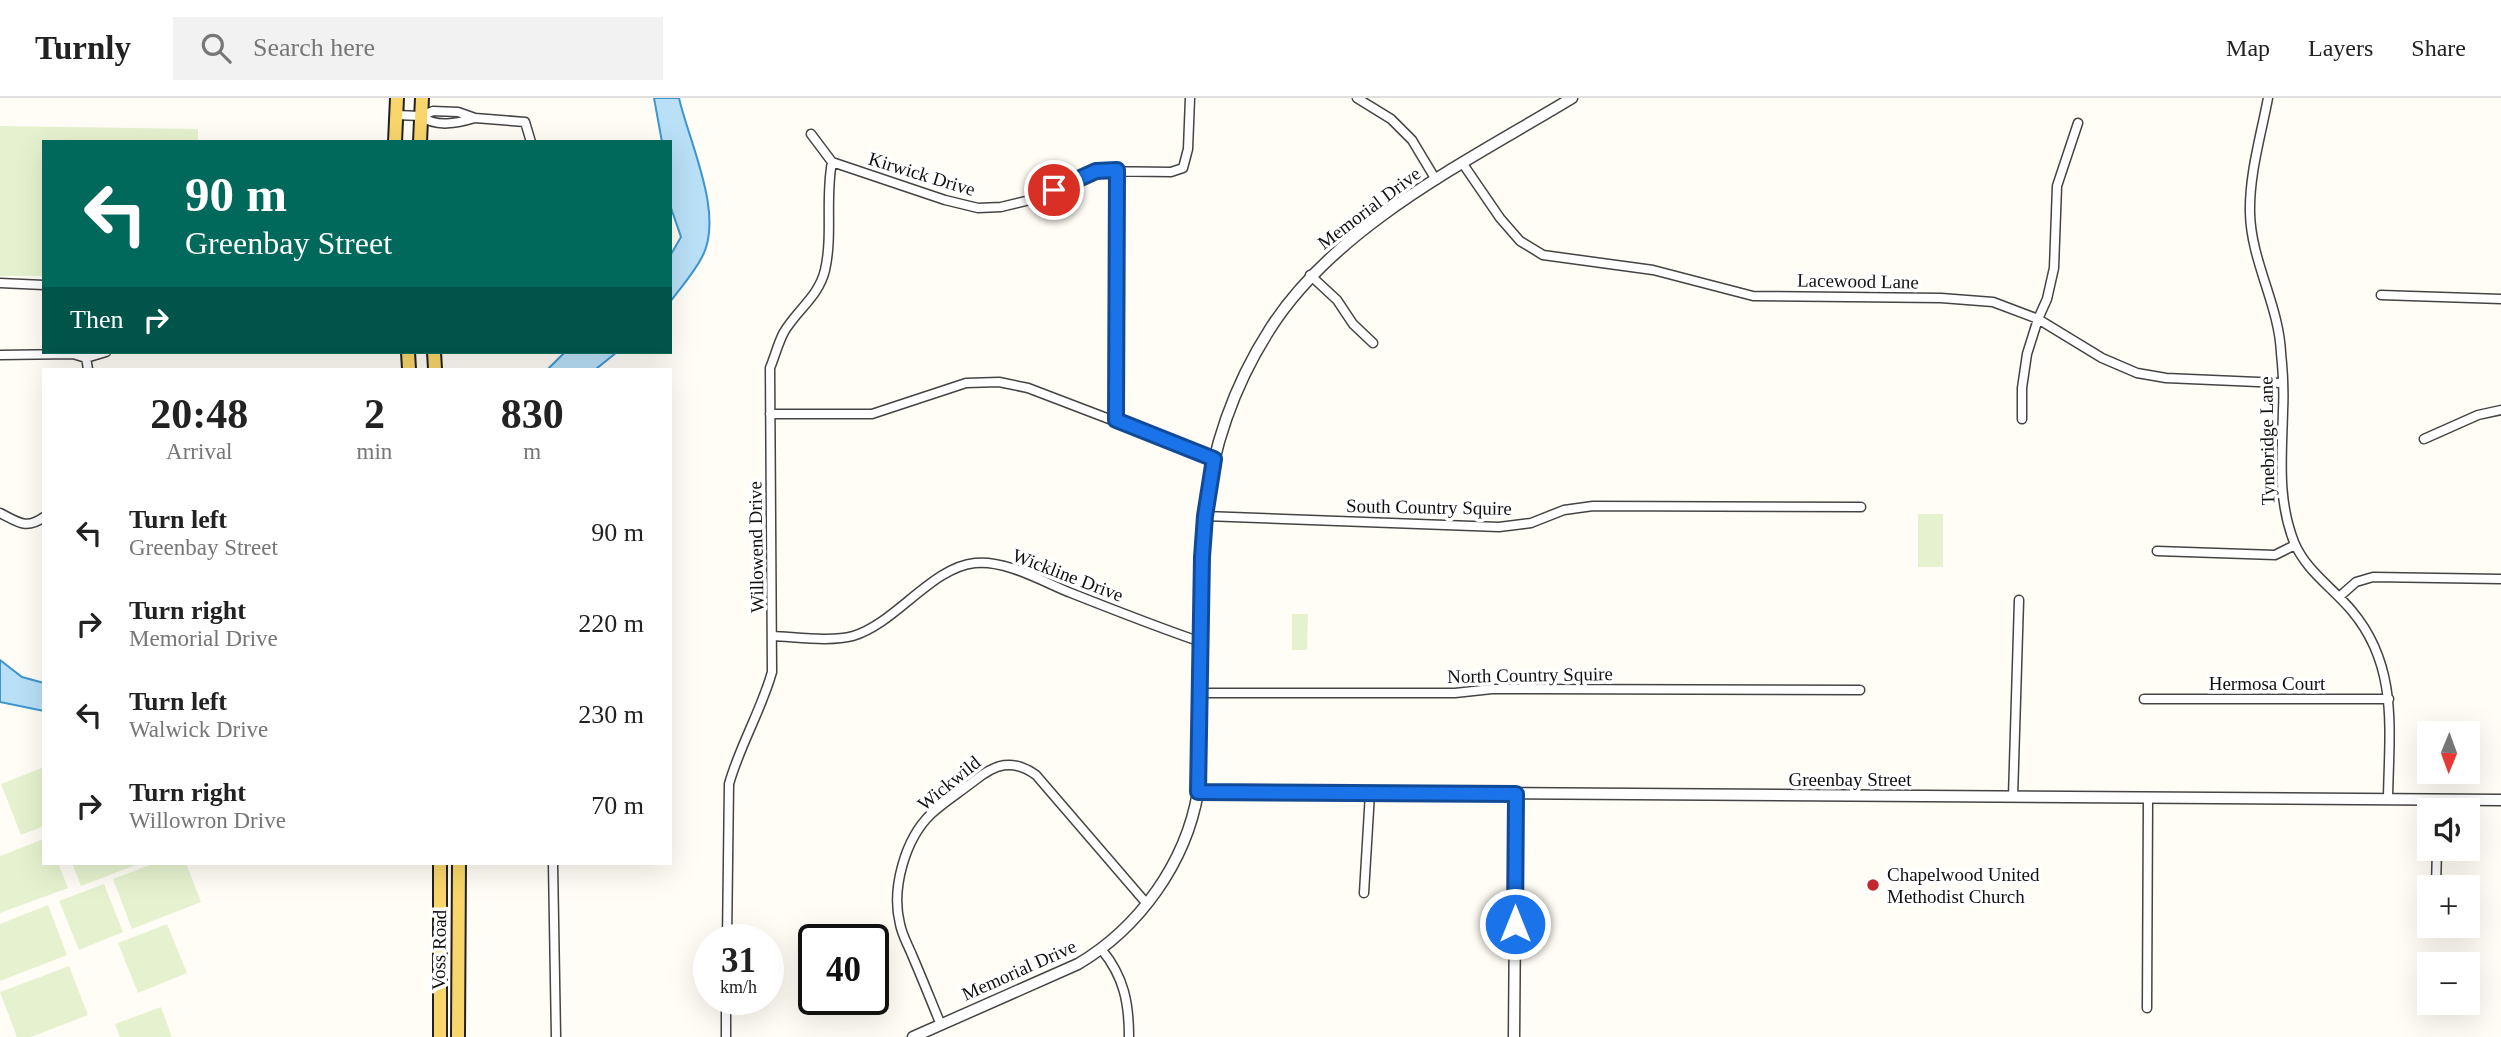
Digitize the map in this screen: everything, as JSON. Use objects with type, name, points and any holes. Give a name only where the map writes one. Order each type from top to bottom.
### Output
[{"type":"main road","points":[[396,140],[397,98]]},
{"type":"main road","points":[[420,140],[422,98]]},
{"type":"main road","name":"Voss Road","points":[[440,865],[440,1037]]},
{"type":"main road","name":"Voss Road","points":[[458,1037],[459,865]]},
{"type":"main road","points":[[440,877],[459,878]]},
{"type":"main road","points":[[439,992],[458,993]]},
{"type":"street","name":"Kirwick Drive","points":[[832,162],[945,200],[978,208],[1001,207],[1023,202],[1096,171],[1171,172],[1183,168],[1188,149],[1190,98]]},
{"type":"street","points":[[1357,98],[1391,119],[1412,140],[1436,180]]},
{"type":"street","name":"Memorial Drive","points":[[913,1037],[1078,964],[1102,950],[1147,904],[1180,849],[1198,792],[1205,516],[1222,429],[1249,365],[1269,330],[1310,275],[1354,236],[1436,180],[1572,98]]},
{"type":"street","name":"Tynebridge Lane","points":[[2268,98],[2252,187],[2250,214],[2255,243],[2276,319],[2281,352],[2283,410],[2280,481],[2285,513],[2295,545],[2315,573],[2367,631],[2378,652],[2389,699],[2388,799]]},
{"type":"street","points":[[396,115],[421,116],[433,111],[458,112],[475,118],[525,122],[530,140]]},
{"type":"street","points":[[2022,419],[2022,388],[2027,354],[2047,299],[2054,268],[2057,186],[2078,123]]},
{"type":"street","points":[[811,134],[832,162]]},
{"type":"street","name":"Willowend Drive","points":[[727,924],[729,784],[735,762],[764,701],[772,672],[770,368],[784,332],[815,295],[825,271],[828,239],[827,187],[832,162]]},
{"type":"street","name":"Lacewood Lane","points":[[1463,164],[1500,218],[1520,241],[1543,255],[1653,270],[1753,296],[1941,298],[1993,302],[2038,319],[2102,358],[2137,373],[2166,378],[2281,383]]},
{"type":"street","points":[[1116,420],[1117,170]]},
{"type":"street","points":[[1310,275],[1337,299],[1353,324],[1373,343]]},
{"type":"street","points":[[0,283],[42,285]]},
{"type":"street","points":[[2381,295],[2501,299]]},
{"type":"street","points":[[0,355],[42,354]]},
{"type":"street","points":[[76,354],[86,358],[99,354]]},
{"type":"street","points":[[86,358],[88,368]]},
{"type":"street","points":[[770,414],[873,414],[966,383],[999,382],[1028,388],[1214,459]]},
{"type":"street","points":[[2424,439],[2478,415],[2501,410]]},
{"type":"street","name":"South Country Squire","points":[[1205,516],[1499,527],[1531,523],[1564,510],[1593,506],[1861,507]]},
{"type":"street","points":[[0,513],[22,524],[34,524],[42,518]]},
{"type":"street","points":[[2157,551],[2275,555],[2295,545]]},
{"type":"street","name":"Wickline Drive","points":[[773,636],[855,636],[949,572],[976,563],[1006,567],[1201,642]]},
{"type":"street","points":[[2339,597],[2356,582],[2374,577],[2501,579]]},
{"type":"street","points":[[2013,797],[2019,600]]},
{"type":"street","name":"North Country Squire","points":[[1200,693],[1455,693],[1492,689],[1860,690]]},
{"type":"street","name":"Hermosa Court","points":[[2144,699],[2389,699]]},
{"type":"street","name":"Wickwild","points":[[941,1025],[900,924],[900,883],[909,846],[918,830],[931,815],[989,769],[1000,764],[1013,764],[1036,775],[1147,904]]},
{"type":"street","name":"Greenbay Street","points":[[1198,792],[2388,799],[2417,802]]},
{"type":"street","points":[[1364,893],[1370,793]]},
{"type":"street","points":[[1514,1037],[1516,794]]},
{"type":"street","points":[[2147,1008],[2148,798]]},
{"type":"street","name":"Greenbay Street","points":[[2480,802],[2501,800]]},
{"type":"street","points":[[553,865],[556,1037]]},
{"type":"street","points":[[1102,950],[1113,962],[1127,995],[1129,1037]]},
{"type":"street","points":[[726,1015],[726,1037]]},
{"type":"green space","points":[[0,126],[198,129],[198,140],[42,140],[42,276],[0,276]]},
{"type":"green space","points":[[1918,514],[1943,514],[1943,567],[1918,567]]},
{"type":"green space","points":[[1292,614],[1308,614],[1307,650],[1292,650]]},
{"type":"green space","points":[[42,768],[42,827],[21,835],[1,784]]},
{"type":"green space","points":[[42,840],[42,865],[59,865],[68,888],[0,913],[0,856]]},
{"type":"green space","points":[[73,865],[136,865],[81,886]]},
{"type":"green space","points":[[150,865],[187,865],[201,902],[132,929],[113,879]]},
{"type":"green space","points":[[104,884],[123,932],[79,950],[59,901]]},
{"type":"green space","points":[[48,905],[67,955],[0,981],[0,924]]},
{"type":"green space","points":[[167,924],[187,973],[138,993],[118,943]]},
{"type":"green space","points":[[69,966],[88,1015],[31,1037],[17,1037],[0,992]]},
{"type":"green space","points":[[161,1007],[172,1037],[120,1037],[115,1024]]},
{"type":"water","points":[[654,98],[679,98],[703,178],[710,221],[708,240],[702,257],[672,299],[672,253],[681,237],[672,211],[672,140],[662,140]]},
{"type":"water","points":[[563,354],[615,354],[597,368],[549,368]]},
{"type":"water","points":[[0,660],[22,677],[42,682],[42,711],[0,702]]},
{"type":"place","name":"Chapelwood United Methodist Church","points":[[1873,885]]},
{"type":"route","points":[[1054,190],[1096,171],[1117,170],[1116,420],[1214,459],[1202,557],[1198,792],[1516,794],[1515,924]]}]
